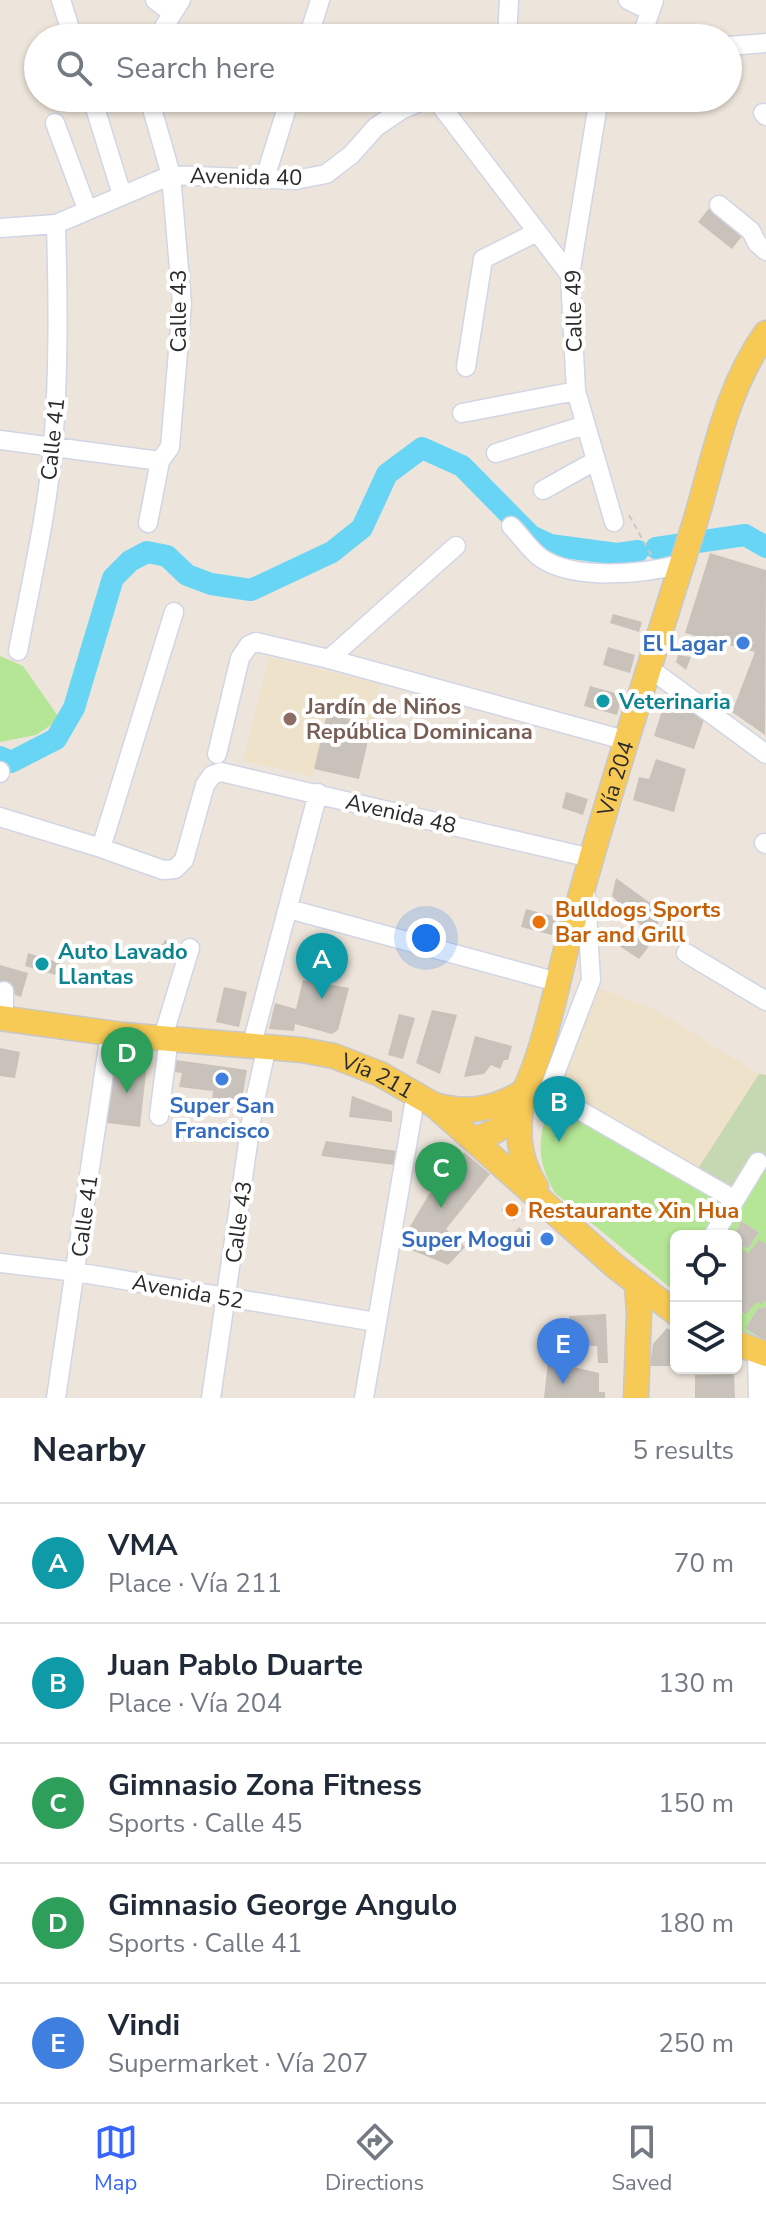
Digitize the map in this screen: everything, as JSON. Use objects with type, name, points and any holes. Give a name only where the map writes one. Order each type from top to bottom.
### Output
[{"type":"main road","name":"Vía 204","points":[[473,1139],[497,1131],[508,1120],[523,1092],[543,1035],[588,869],[649,668],[675,563],[697,516],[733,392],[746,363],[766,333]]},
{"type":"main road","name":"Vía 211","points":[[2,1018],[110,1033],[259,1045],[334,1056],[380,1074],[425,1099],[616,1267],[670,1304]]},
{"type":"main road","points":[[425,1099],[473,1111],[500,1105],[523,1092]]},
{"type":"main road","points":[[523,1092],[519,1152],[528,1174],[550,1210]]},
{"type":"main road","points":[[616,1267],[637,1347]]},
{"type":"main road","points":[[636,1398],[637,1283]]},
{"type":"street","points":[[61,0],[69,24]]},
{"type":"street","points":[[155,0],[176,7]]},
{"type":"street","points":[[312,24],[320,0]]},
{"type":"street","points":[[508,24],[509,0]]},
{"type":"street","points":[[628,0],[652,6]]},
{"type":"street","points":[[742,45],[766,43]]},
{"type":"street","points":[[96,112],[122,195]]},
{"type":"street","name":"Calle 43","points":[[148,523],[160,461],[170,447],[182,304],[171,175],[153,112]]},
{"type":"street","points":[[265,178],[286,112]]},
{"type":"street","name":"Avenida 40","points":[[0,228],[56,224],[171,175],[295,180],[326,174],[351,155],[376,127],[398,112]]},
{"type":"street","points":[[446,112],[570,275]]},
{"type":"street","name":"Calle 49","points":[[597,112],[570,275],[576,391],[595,461],[620,514]]},
{"type":"street","points":[[55,123],[87,209]]},
{"type":"street","points":[[719,205],[751,231],[766,251]]},
{"type":"street","name":"Calle 41","points":[[18,651],[53,448],[59,326],[56,224]]},
{"type":"street","points":[[466,367],[483,259],[537,232]]},
{"type":"street","points":[[462,413],[576,391]]},
{"type":"street","points":[[496,453],[585,425]]},
{"type":"street","points":[[0,440],[160,461]]},
{"type":"street","points":[[543,490],[595,461]]},
{"type":"street","points":[[511,526],[541,558],[565,568],[602,573],[675,563]]},
{"type":"street","points":[[329,659],[456,546]]},
{"type":"street","points":[[0,817],[101,848],[174,612]]},
{"type":"street","points":[[217,754],[240,658],[249,645],[256,642],[628,741]]},
{"type":"street","points":[[649,668],[766,754]]},
{"type":"street","name":"Avenida 48","points":[[101,848],[163,870],[175,869],[184,860],[205,785],[212,775],[221,772],[318,793],[588,869]]},
{"type":"street","name":"Calle 43","points":[[211,1398],[253,1109],[259,1045],[318,793]]},
{"type":"street","points":[[588,869],[591,980],[548,1092],[735,1200]]},
{"type":"street","points":[[289,909],[557,982]]},
{"type":"street","points":[[159,1116],[166,1037],[190,948]]},
{"type":"street","points":[[686,953],[766,1001]]},
{"type":"street","points":[[2,1018],[4,991]]},
{"type":"street","name":"Calle 41","points":[[56,1398],[110,1033]]},
{"type":"street","points":[[364,1398],[376,1322],[425,1099]]},
{"type":"street","points":[[717,1230],[758,1162]]},
{"type":"street","name":"Avenida 52","points":[[0,1263],[76,1272],[376,1322]]},
{"type":"street","points":[[753,1349],[758,1398]]},
{"type":"path","points":[[620,514],[637,534],[675,563]]},
{"type":"shaded area","name":"Jardín de Niños República Dominicana","points":[[269,657],[380,684],[372,724],[327,715],[313,776],[243,761]]},
{"type":"shaded area","points":[[596,987],[658,1011],[759,1074],[697,1170],[554,1091]]},
{"type":"green space","points":[[0,656],[23,666],[60,719],[36,735],[0,742]]},
{"type":"green space","points":[[759,1074],[766,1075],[766,1161],[730,1192],[697,1170]]},
{"type":"green space","points":[[551,1098],[728,1201],[711,1230],[670,1230],[670,1288],[555,1193],[541,1157],[544,1124]]},
{"type":"green space","points":[[766,1165],[766,1307],[758,1308],[745,1329],[766,1342],[742,1331],[742,1246],[748,1249],[759,1232],[741,1221],[737,1230],[727,1230]]},
{"type":"building","points":[[711,206],[747,230],[732,249],[698,222]]},
{"type":"building","name":"El Lagar","points":[[710,553],[766,570],[765,735],[732,712],[755,652],[685,633]]},
{"type":"building","points":[[613,614],[642,622],[639,632],[610,623]]},
{"type":"building","points":[[608,647],[635,655],[630,673],[603,665]]},
{"type":"building","points":[[678,655],[691,657],[686,670],[676,662]]},
{"type":"building","name":"Veterinaria","points":[[590,686],[622,695],[617,715],[584,706]]},
{"type":"building","points":[[664,704],[705,717],[694,749],[654,736]]},
{"type":"building","points":[[327,714],[372,724],[359,779],[314,769]]},
{"type":"building","points":[[656,759],[686,769],[674,812],[633,800],[639,777],[649,779]]},
{"type":"building","points":[[566,792],[588,799],[583,815],[562,808]]},
{"type":"building","points":[[616,878],[657,908],[658,926],[648,932],[612,896]]},
{"type":"building","name":"Bulldogs Sports Bar and Grill","points":[[526,909],[557,917],[552,935],[521,927]]},
{"type":"building","points":[[621,928],[650,945],[639,959],[606,937],[611,930],[617,932]]},
{"type":"building","points":[[165,940],[184,952],[177,961],[158,952]]},
{"type":"building","name":"Auto Lavado Llantas","points":[[28,953],[60,963],[56,975],[25,966]]},
{"type":"building","points":[[0,965],[28,973],[21,997],[0,990]]},
{"type":"building","points":[[303,980],[349,988],[338,1030],[332,1034],[295,1024],[294,1031],[269,1029],[275,1003],[296,1009]]},
{"type":"building","points":[[224,987],[247,992],[239,1027],[216,1022]]},
{"type":"building","points":[[432,1010],[457,1015],[440,1074],[416,1063]]},
{"type":"building","points":[[399,1014],[415,1018],[403,1059],[388,1055]]},
{"type":"building","points":[[475,1036],[512,1046],[508,1060],[504,1060],[500,1069],[491,1065],[484,1074],[464,1077]]},
{"type":"building","points":[[0,1048],[20,1052],[15,1078],[0,1076]]},
{"type":"building","points":[[115,1059],[147,1063],[140,1127],[107,1123]]},
{"type":"building","points":[[169,1059],[247,1070],[241,1105],[212,1102],[213,1091],[179,1087],[182,1073],[168,1071]]},
{"type":"building","points":[[352,1096],[392,1111],[392,1122],[349,1117]]},
{"type":"building","points":[[326,1141],[397,1151],[394,1165],[321,1156]]},
{"type":"building","points":[[464,1152],[490,1174],[446,1229],[465,1247],[448,1265],[399,1245],[428,1196]]},
{"type":"building","name":"Restaurante Xin Hua","points":[[510,1200],[523,1210],[514,1221],[501,1210]]},
{"type":"building","points":[[741,1221],[759,1232],[748,1249],[742,1246],[742,1230],[737,1230]]},
{"type":"building","points":[[519,1227],[527,1234],[520,1242],[512,1235]]},
{"type":"building","points":[[759,1240],[766,1244],[766,1302],[762,1305],[757,1302],[746,1314],[742,1312],[742,1250],[748,1253]]},
{"type":"building","points":[[766,1307],[766,1341],[745,1329],[758,1308]]},
{"type":"building","points":[[606,1314],[608,1363],[598,1363],[597,1346],[557,1345],[556,1331],[570,1329],[569,1316]]},
{"type":"building","points":[[667,1328],[670,1330],[670,1366],[650,1366],[653,1344]]},
{"type":"building","points":[[548,1361],[599,1373],[599,1392],[605,1392],[605,1398],[544,1398]]},
{"type":"building","points":[[734,1374],[735,1398],[695,1398],[695,1375]]},
{"type":"waterway","points":[[0,757],[11,762],[56,739],[74,708],[113,578],[130,561],[147,552],[167,556],[187,575],[211,584],[251,590],[332,552],[362,528],[387,474],[422,448],[462,466],[531,536],[550,545],[617,554],[638,551]]},
{"type":"waterway","points":[[656,548],[745,535],[766,547]]},
{"type":"place","name":"El Lagar","points":[[743,643]]},
{"type":"place","name":"Veterinaria","points":[[603,701]]},
{"type":"place","name":"Jardín de Niños República Dominicana","points":[[290,719]]},
{"type":"place","name":"Bulldogs Sports Bar and Grill","points":[[539,922]]},
{"type":"place","name":"Auto Lavado Llantas","points":[[42,964]]},
{"type":"place","name":"VMA","points":[[322,999]]},
{"type":"place","name":"Super San Francisco","points":[[222,1079]]},
{"type":"place","name":"Gimnasio George Angulo","points":[[127,1093]]},
{"type":"place","name":"Juan Pablo Duarte","points":[[559,1142]]},
{"type":"place","name":"Gimnasio Zona Fitness","points":[[441,1208]]},
{"type":"place","name":"Restaurante Xin Hua","points":[[512,1210]]},
{"type":"place","name":"Super Mogui","points":[[547,1239]]},
{"type":"place","name":"Vindi","points":[[563,1384]]}]
